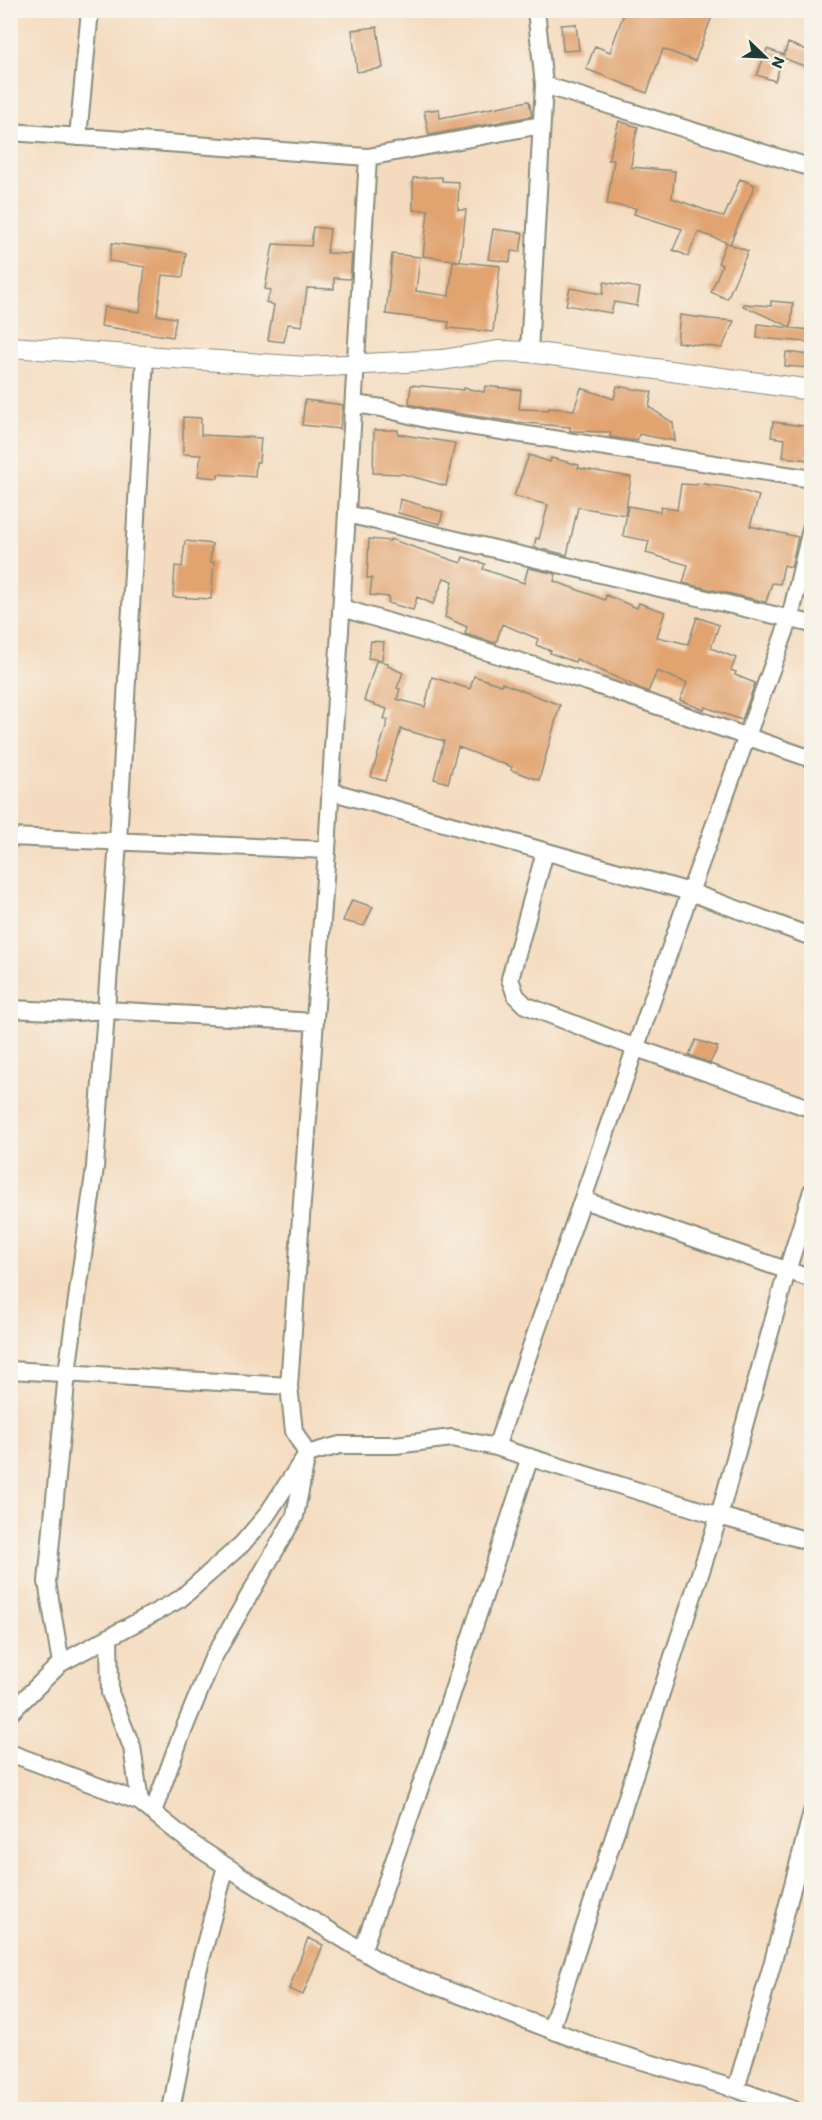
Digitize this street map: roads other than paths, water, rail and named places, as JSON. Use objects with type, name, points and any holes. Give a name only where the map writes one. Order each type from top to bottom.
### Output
[{"type":"street","points":[[78,137],[90,10]]},
{"type":"street","points":[[529,352],[544,85],[536,10]]},
{"type":"street","points":[[544,85],[812,168]]},
{"type":"street","points":[[10,132],[368,157],[541,125]]},
{"type":"street","points":[[147,1807],[179,1741],[213,1658],[294,1516],[307,1454],[294,1431],[289,1386],[327,850],[368,157]]},
{"type":"street","points":[[10,347],[307,367],[442,360],[498,351],[529,352],[812,390]]},
{"type":"street","points":[[61,1663],[47,1582],[66,1373],[95,1167],[118,841],[145,357]]},
{"type":"street","points":[[354,404],[382,408],[430,420],[812,479]]},
{"type":"street","points":[[348,514],[812,624]]},
{"type":"street","points":[[496,1447],[690,892],[790,618],[812,525]]},
{"type":"street","points":[[342,608],[588,682],[812,759]]},
{"type":"street","points":[[330,791],[690,892],[812,937]]},
{"type":"street","points":[[10,837],[327,850]]},
{"type":"street","points":[[545,852],[510,979],[516,996],[525,1005],[636,1048],[812,1109]]},
{"type":"street","points":[[10,1009],[77,1012],[106,1010],[315,1022]]},
{"type":"street","points":[[551,2029],[719,1516],[787,1270],[812,1191]]},
{"type":"street","points":[[583,1200],[812,1279]]},
{"type":"street","points":[[10,1370],[289,1386]]},
{"type":"street","points":[[10,1713],[61,1663],[180,1599],[242,1544],[266,1516],[307,1454],[340,1445],[395,1444],[452,1438],[496,1447],[719,1516],[812,1542]]},
{"type":"street","points":[[362,1951],[433,1751],[530,1457]]},
{"type":"street","points":[[109,1636],[110,1693],[132,1747],[147,1807]]},
{"type":"street","points":[[10,1753],[147,1807],[191,1843],[392,1969],[596,2047],[794,2109]]},
{"type":"street","points":[[736,2089],[772,1965],[812,1812]]},
{"type":"street","points":[[171,2109],[198,1971],[226,1866]]}]
